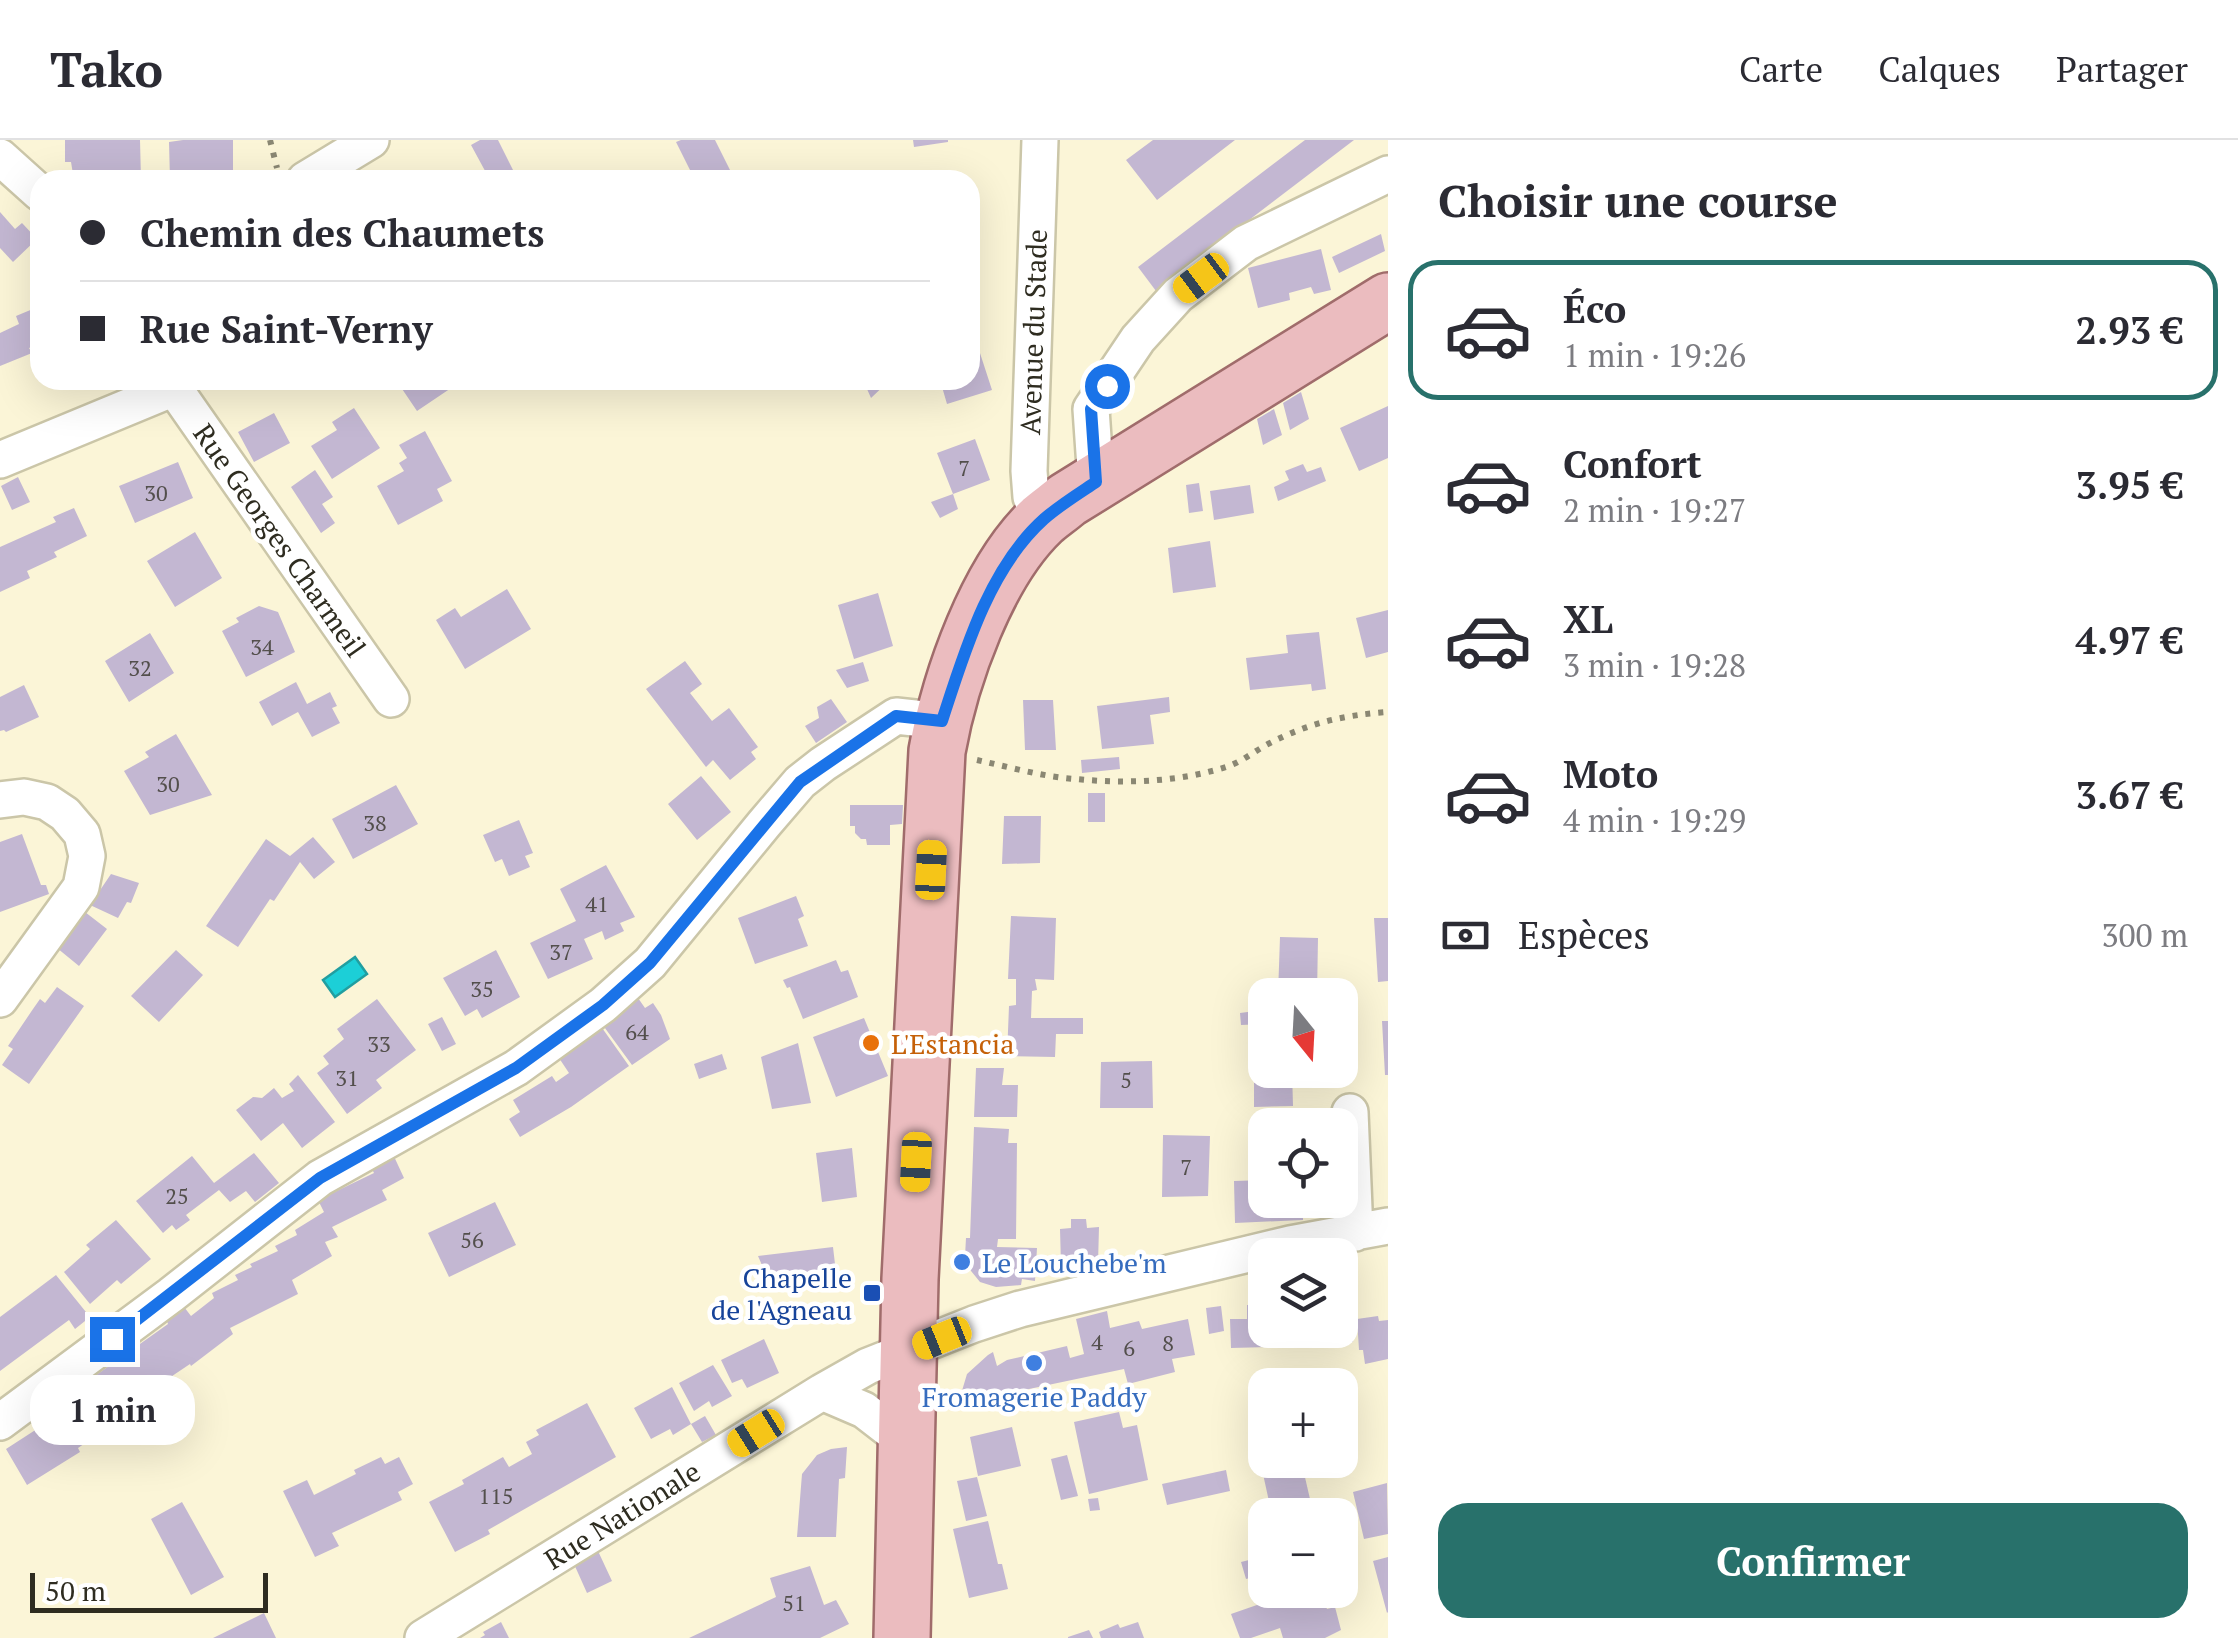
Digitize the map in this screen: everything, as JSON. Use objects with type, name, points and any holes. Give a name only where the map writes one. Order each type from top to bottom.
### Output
[{"type":"main road","points":[[902,1638],[913,1221],[940,736],[964,653],[997,580],[1041,521],[1067,500],[1388,302]]},
{"type":"street","points":[[322,170],[371,140]]},
{"type":"street","name":"Avenue du Stade","points":[[1040,140],[1029,471],[1031,497],[1041,521]]},
{"type":"street","points":[[0,156],[30,184]]},
{"type":"street","points":[[1096,482],[1091,409],[1138,339],[1178,295],[1246,244],[1388,174]]},
{"type":"street","name":"Rue Georges Charmeil","points":[[0,460],[169,390]]},
{"type":"street","name":"Rue Georges Charmeil","points":[[175,390],[391,699]]},
{"type":"street","points":[[0,1422],[320,1178],[516,1068],[603,1005],[650,963],[800,782],[823,764],[896,716],[940,736]]},
{"type":"street","points":[[0,800],[24,797],[47,802],[65,814],[82,834],[87,856],[81,887],[0,999]]},
{"type":"street","points":[[1358,1155],[1372,1230]]},
{"type":"street","name":"Rue Nationale","points":[[423,1638],[868,1366],[1020,1309],[1290,1244],[1372,1230]]},
{"type":"street","points":[[822,1392],[864,1410],[908,1444]]},
{"type":"path","points":[[270,140],[278,170]]},
{"type":"path","points":[[940,736],[1073,780],[1139,781],[1200,774],[1234,764],[1322,721],[1351,714],[1388,712]]},
{"type":"water","points":[[355,957],[367,974],[335,997],[323,980]]},
{"type":"building","points":[[65,140],[140,140],[141,170],[72,170],[71,162],[65,162]]},
{"type":"building","points":[[233,140],[233,170],[170,170],[169,142]]},
{"type":"building","points":[[480,140],[498,140],[513,170],[485,170],[471,145]]},
{"type":"building","points":[[715,140],[730,170],[690,170],[676,142]]},
{"type":"building","points":[[913,140],[948,140],[948,142],[914,147]]},
{"type":"building","points":[[1153,140],[1235,140],[1157,200],[1126,160]]},
{"type":"building","points":[[1305,140],[1354,140],[1156,291],[1138,267]]},
{"type":"building","points":[[0,212],[15,229],[22,223],[30,232],[30,246],[13,262],[0,248]]},
{"type":"building","points":[[1381,234],[1385,251],[1339,273],[1332,257]]},
{"type":"building","points":[[1321,249],[1331,290],[1314,294],[1311,287],[1289,293],[1290,300],[1258,308],[1248,268]]},
{"type":"building","points":[[30,310],[30,354],[0,366],[0,333],[19,324],[16,316]]},
{"type":"building","points":[[980,353],[992,390],[947,404],[943,390],[980,390]]},
{"type":"building","points":[[403,390],[448,390],[417,411]]},
{"type":"building","points":[[1301,392],[1309,419],[1290,430],[1283,403]]},
{"type":"building","points":[[1388,406],[1388,458],[1359,471],[1340,428]]},
{"type":"building","points":[[354,408],[380,448],[332,479],[311,446],[337,430],[332,422]]},
{"type":"building","points":[[1274,409],[1282,435],[1263,445],[1257,419]]},
{"type":"building","points":[[274,413],[290,443],[254,462],[238,432]]},
{"type":"building","points":[[425,431],[452,481],[437,489],[443,501],[398,525],[377,486],[404,471],[399,463],[407,458],[399,445]]},
{"type":"building","points":[[975,439],[990,480],[953,494],[937,453]]},
{"type":"building","points":[[178,462],[193,498],[135,523],[119,486]]},
{"type":"building","points":[[1303,464],[1307,472],[1321,467],[1326,481],[1278,501],[1274,487],[1289,480],[1285,471]]},
{"type":"building","points":[[315,470],[333,497],[322,504],[335,523],[321,533],[291,487]]},
{"type":"building","points":[[18,477],[30,502],[12,510],[1,486]]},
{"type":"building","points":[[1199,483],[1203,511],[1189,513],[1186,485]]},
{"type":"building","points":[[1250,485],[1254,513],[1214,520],[1210,491]]},
{"type":"building","points":[[953,494],[958,509],[940,518],[931,502]]},
{"type":"building","points":[[74,508],[87,536],[54,552],[57,557],[27,571],[30,578],[0,592],[0,547],[56,522],[53,517]]},
{"type":"building","points":[[195,532],[222,578],[175,607],[147,561]]},
{"type":"building","points":[[1210,541],[1216,587],[1173,593],[1168,548]]},
{"type":"building","points":[[507,589],[531,629],[465,669],[436,620],[455,608],[461,617]]},
{"type":"building","points":[[878,593],[893,646],[854,659],[838,605]]},
{"type":"building","points":[[259,606],[278,612],[295,652],[246,677],[222,631]]},
{"type":"building","points":[[1388,610],[1388,652],[1366,658],[1356,618]]},
{"type":"building","points":[[1319,632],[1326,689],[1312,691],[1311,684],[1250,690],[1246,658],[1288,653],[1286,635]]},
{"type":"building","points":[[150,633],[174,673],[129,702],[105,661]]},
{"type":"building","points":[[685,661],[702,684],[690,693],[712,721],[729,708],[758,747],[751,752],[756,759],[730,780],[713,760],[706,767],[646,689]]},
{"type":"building","points":[[863,662],[869,681],[847,688],[836,670]]},
{"type":"building","points":[[296,682],[307,704],[330,692],[337,706],[332,708],[340,723],[312,737],[298,712],[272,726],[259,702]]},
{"type":"building","points":[[24,685],[39,717],[0,731],[0,697]]},
{"type":"building","points":[[1169,697],[1170,712],[1150,715],[1154,744],[1102,749],[1097,706]]},
{"type":"building","points":[[831,699],[847,722],[816,743],[805,726],[819,718],[817,707]]},
{"type":"building","points":[[1023,700],[1053,700],[1056,750],[1025,750]]},
{"type":"building","points":[[176,734],[212,795],[150,815],[124,771],[149,757],[145,752]]},
{"type":"building","points":[[1119,757],[1120,769],[1082,773],[1081,760]]},
{"type":"building","points":[[701,776],[731,812],[697,840],[668,804]]},
{"type":"building","points":[[396,785],[418,824],[353,859],[332,819]]},
{"type":"building","points":[[1088,793],[1105,793],[1105,822],[1088,822]]},
{"type":"building","points":[[850,805],[903,805],[902,824],[890,825],[890,845],[867,845],[866,839],[855,833],[855,826],[850,826]]},
{"type":"building","points":[[1004,816],[1041,816],[1040,863],[1002,864]]},
{"type":"building","points":[[519,820],[533,853],[525,856],[530,867],[509,876],[502,859],[495,862],[483,835]]},
{"type":"building","points":[[22,834],[41,885],[46,885],[49,894],[0,912],[0,842]]},
{"type":"building","points":[[313,837],[335,862],[314,879],[300,862],[238,947],[206,926],[266,839],[290,856]]},
{"type":"building","points":[[606,865],[635,917],[620,923],[624,931],[605,940],[602,931],[584,939],[593,959],[548,979],[530,943],[576,921],[560,889]]},
{"type":"building","points":[[111,874],[139,883],[131,903],[127,902],[118,918],[90,905]]},
{"type":"building","points":[[796,896],[804,916],[798,919],[808,946],[755,964],[738,918]]},
{"type":"building","points":[[85,912],[107,929],[79,966],[57,948]]},
{"type":"building","points":[[1011,916],[1056,918],[1054,980],[1035,979],[1037,990],[1032,991],[1031,1018],[1083,1018],[1083,1034],[1056,1034],[1055,1057],[1007,1056],[1009,1006],[1016,1005],[1016,979],[1008,979]]},
{"type":"building","points":[[1374,918],[1388,918],[1388,981],[1378,982]]},
{"type":"building","points":[[1280,937],[1318,938],[1317,978],[1279,978]]},
{"type":"building","points":[[176,950],[203,975],[159,1022],[131,996]]},
{"type":"building","points":[[496,950],[520,997],[482,1018],[477,1009],[465,1016],[443,978]]},
{"type":"building","points":[[836,960],[841,972],[848,970],[858,997],[803,1019],[790,987],[783,980]]},
{"type":"building","points":[[57,987],[84,1006],[29,1084],[2,1065],[13,1049],[8,1046],[40,999],[45,1003]]},
{"type":"building","points":[[638,998],[645,1008],[653,1003],[670,1039],[632,1065],[602,1024]]},
{"type":"building","points":[[377,999],[416,1050],[376,1080],[382,1088],[347,1114],[317,1073],[329,1064],[323,1056],[344,1039],[337,1029]]},
{"type":"building","points":[[1248,1012],[1248,1025],[1241,1025],[1240,1013]]},
{"type":"building","points":[[442,1017],[456,1044],[442,1051],[428,1024]]},
{"type":"building","points":[[864,1018],[888,1076],[836,1097],[813,1037]]},
{"type":"building","points":[[1382,1021],[1388,1021],[1388,1075],[1385,1075]]},
{"type":"building","points":[[600,1025],[629,1066],[520,1137],[509,1119],[520,1112],[513,1100],[552,1076],[556,1082],[569,1073],[557,1055]]},
{"type":"building","points":[[798,1043],[811,1103],[772,1109],[761,1057]]},
{"type":"building","points":[[722,1054],[727,1069],[699,1079],[694,1064]]},
{"type":"building","points":[[1152,1061],[1153,1108],[1100,1108],[1101,1062]]},
{"type":"building","points":[[976,1068],[1004,1068],[1002,1085],[1018,1085],[1017,1117],[974,1117]]},
{"type":"building","points":[[298,1075],[335,1122],[302,1148],[283,1123],[261,1141],[236,1110],[274,1088],[282,1098],[294,1091],[289,1084]]},
{"type":"building","points":[[1254,1088],[1292,1088],[1293,1106],[1254,1107]]},
{"type":"building","points":[[974,1127],[1009,1129],[1008,1143],[1017,1143],[1016,1239],[998,1239],[997,1247],[1037,1248],[1035,1281],[1022,1279],[1021,1285],[996,1287],[980,1282],[967,1266]]},
{"type":"building","points":[[1163,1135],[1210,1136],[1208,1196],[1162,1197]]},
{"type":"building","points":[[852,1148],[857,1197],[822,1202],[816,1153]]},
{"type":"building","points":[[391,1150],[404,1178],[382,1190],[387,1200],[332,1227],[338,1237],[325,1242],[332,1256],[292,1280],[298,1294],[230,1328],[233,1334],[191,1366],[108,1419],[96,1406],[93,1409],[107,1428],[78,1448],[80,1452],[27,1485],[6,1449],[57,1416],[60,1421],[71,1415],[68,1411],[86,1399],[78,1388],[168,1324],[165,1316],[181,1303],[191,1316],[214,1298],[212,1293],[238,1280],[235,1275],[278,1251],[275,1246],[297,1235],[295,1230],[324,1212],[318,1200],[374,1173],[369,1163]]},
{"type":"building","points":[[254,1153],[279,1183],[255,1202],[246,1191],[230,1202],[219,1190],[186,1215],[190,1220],[176,1230],[172,1225],[163,1233],[136,1201],[192,1156],[214,1183]]},
{"type":"building","points":[[1234,1181],[1248,1181],[1248,1218],[1303,1220],[1235,1223]]},
{"type":"building","points":[[495,1202],[516,1245],[449,1277],[428,1233]]},
{"type":"building","points":[[1071,1219],[1086,1219],[1087,1228],[1099,1227],[1098,1264],[1061,1265],[1060,1229],[1071,1228]]},
{"type":"building","points":[[116,1220],[151,1259],[121,1284],[117,1280],[90,1304],[64,1272],[90,1249],[86,1245]]},
{"type":"building","points":[[833,1247],[837,1281],[772,1288],[758,1256]]},
{"type":"building","points":[[56,1275],[90,1317],[75,1329],[69,1320],[0,1371],[0,1317]]},
{"type":"building","points":[[1247,1305],[1248,1348],[1231,1348],[1230,1319],[1247,1319]]},
{"type":"building","points":[[1221,1306],[1224,1331],[1209,1334],[1206,1308]]},
{"type":"building","points":[[1107,1311],[1110,1328],[1139,1321],[1142,1329],[1188,1319],[1195,1355],[1172,1359],[1175,1372],[1128,1384],[1124,1369],[958,1404],[967,1374],[988,1355],[993,1352],[997,1366],[1007,1360],[1067,1346],[1070,1358],[1084,1354],[1076,1319]]},
{"type":"building","points":[[1378,1316],[1379,1321],[1388,1320],[1388,1359],[1365,1364],[1363,1350],[1359,1350],[1358,1319]]},
{"type":"building","points":[[764,1339],[779,1373],[747,1388],[742,1379],[732,1383],[721,1360]]},
{"type":"building","points":[[713,1365],[732,1396],[712,1407],[709,1401],[694,1411],[679,1383]]},
{"type":"building","points":[[672,1387],[691,1424],[673,1435],[670,1429],[651,1439],[634,1408]]},
{"type":"building","points":[[587,1403],[616,1457],[455,1552],[429,1502],[503,1457],[509,1467],[532,1454],[526,1442],[539,1435],[536,1430]]},
{"type":"building","points":[[1119,1412],[1123,1428],[1137,1425],[1148,1480],[1089,1494],[1074,1422]]},
{"type":"building","points":[[705,1416],[716,1435],[702,1442],[691,1424]]},
{"type":"building","points":[[1012,1427],[1021,1466],[978,1476],[970,1437]]},
{"type":"building","points":[[847,1447],[845,1478],[839,1479],[836,1537],[797,1537],[802,1474],[817,1455]]},
{"type":"building","points":[[1067,1455],[1078,1496],[1061,1500],[1051,1459]]},
{"type":"building","points":[[381,1457],[385,1464],[399,1457],[413,1484],[398,1492],[402,1500],[332,1533],[339,1546],[315,1557],[283,1491],[307,1480],[314,1495]]},
{"type":"building","points":[[1226,1470],[1230,1491],[1167,1505],[1162,1484]]},
{"type":"building","points":[[977,1477],[987,1516],[966,1521],[957,1481]]},
{"type":"building","points":[[1264,1478],[1305,1478],[1310,1498],[1268,1498]]},
{"type":"building","points":[[1387,1483],[1388,1534],[1364,1539],[1358,1498],[1353,1492]]},
{"type":"building","points":[[1098,1498],[1100,1510],[1090,1511],[1088,1499]]},
{"type":"building","points":[[182,1502],[224,1577],[191,1595],[151,1519]]},
{"type":"building","points":[[988,1521],[1008,1589],[969,1598],[953,1529]]},
{"type":"building","points":[[598,1551],[612,1581],[587,1593],[574,1564]]},
{"type":"building","points":[[1388,1557],[1388,1612],[1387,1613],[1373,1561]]},
{"type":"building","points":[[1248,1560],[1248,1578],[1246,1579],[1241,1562]]},
{"type":"building","points":[[810,1566],[824,1605],[836,1600],[849,1624],[820,1638],[689,1638],[776,1597],[770,1578]]},
{"type":"building","points":[[1248,1608],[1335,1608],[1341,1630],[1325,1638],[1283,1638],[1280,1628],[1240,1638],[1231,1614]]},
{"type":"building","points":[[264,1613],[276,1638],[213,1638]]},
{"type":"building","points":[[501,1622],[509,1638],[480,1638],[485,1635],[483,1632]]},
{"type":"building","points":[[1138,1622],[1144,1638],[1101,1638],[1099,1632],[1118,1624],[1120,1628]]},
{"type":"building","points":[[1089,1630],[1093,1638],[1068,1638],[1068,1637]]},
{"type":"place","name":"L'Estancia","points":[[871,1043]]},
{"type":"place","name":"Le Louchebe'm","points":[[962,1262]]},
{"type":"place","name":"Chapelle de l'Agneau","points":[[872,1293]]},
{"type":"place","name":"Fromagerie Paddy","points":[[1034,1363]]},
{"type":"route","points":[[112,1339],[320,1178],[516,1068],[603,1005],[650,963],[800,782],[823,764],[896,716],[942,721],[964,653],[997,580],[1041,521],[1096,482],[1091,409],[1107,386]]}]
